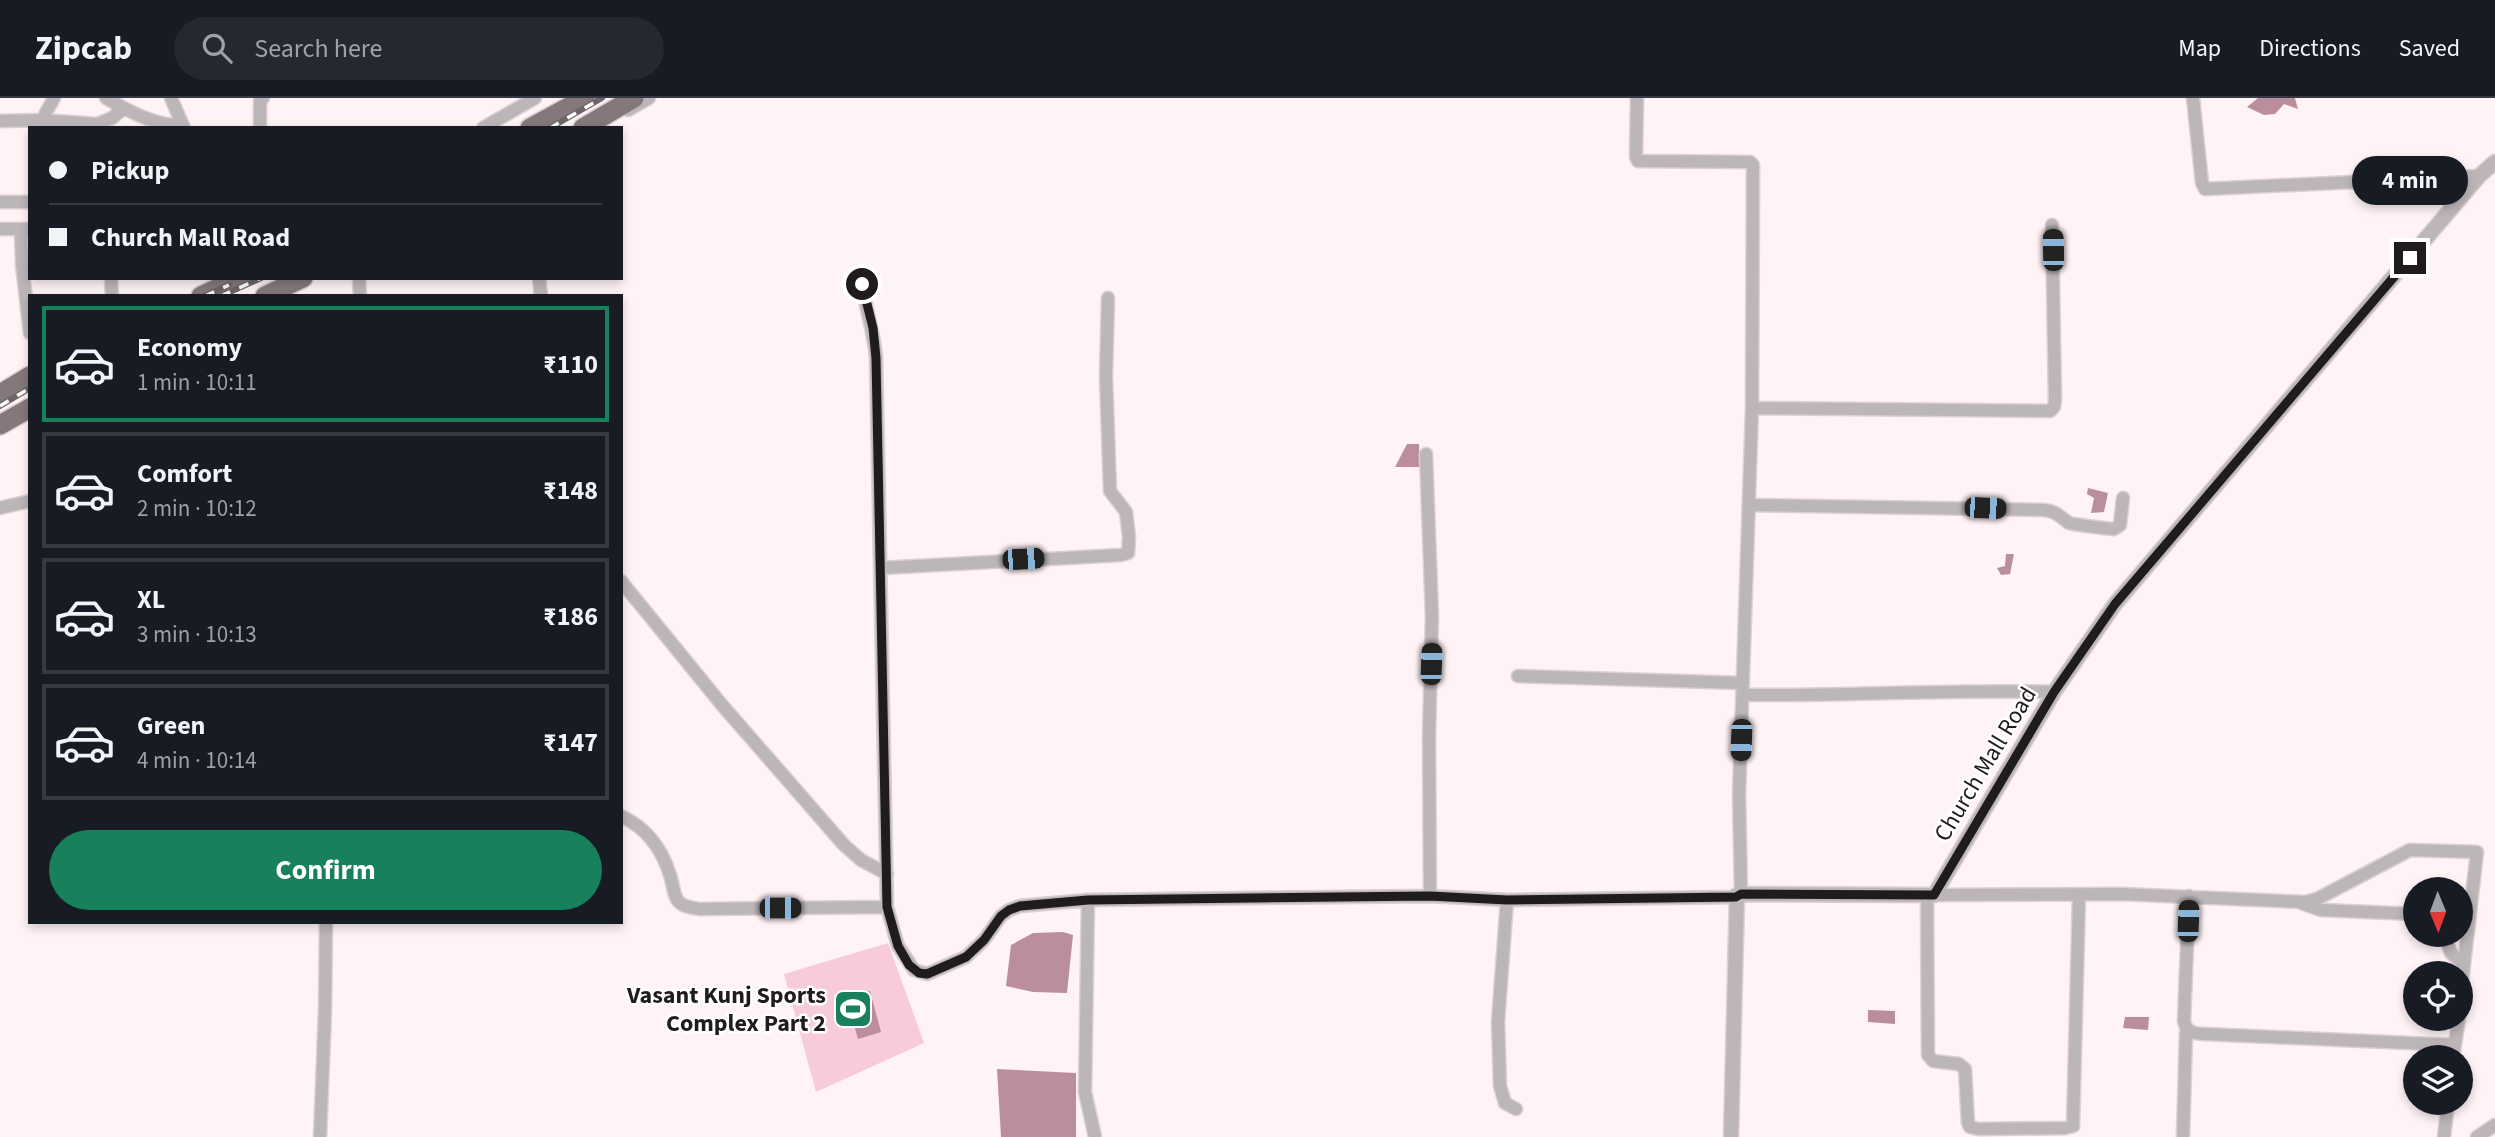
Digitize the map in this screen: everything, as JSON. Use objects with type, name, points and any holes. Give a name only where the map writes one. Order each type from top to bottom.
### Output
[{"type":"highway","points":[[534,126],[585,98]]},
{"type":"highway","points":[[586,126],[634,98]]},
{"type":"highway","points":[[269,294],[299,280]]},
{"type":"highway","points":[[204,294],[227,281]]},
{"type":"highway","points":[[0,394],[28,377]]},
{"type":"highway","points":[[0,425],[28,409]]},
{"type":"street","points":[[42,120],[54,98]]},
{"type":"street","points":[[106,98],[145,122],[183,126],[171,98]]},
{"type":"street","points":[[260,126],[260,101],[263,98]]},
{"type":"street","points":[[486,126],[535,98]]},
{"type":"street","points":[[602,126],[649,98]]},
{"type":"street","points":[[1637,98],[1638,161],[1752,163],[1752,408],[1731,1137]]},
{"type":"street","points":[[2193,98],[2202,183],[2205,188],[2479,176]]},
{"type":"street","points":[[0,121],[42,120],[97,124],[112,118],[123,109]]},
{"type":"street","name":"Church Mall Road","points":[[1931,895],[2054,692],[2115,604],[2479,176],[2495,162]]},
{"type":"street","points":[[0,202],[28,202]]},
{"type":"street","points":[[1752,408],[2050,411],[2055,400],[2052,225]]},
{"type":"street","points":[[0,229],[26,229],[22,265],[28,316]]},
{"type":"street","points":[[861,274],[875,340],[887,907],[898,946],[909,965],[919,973],[927,974],[966,957],[978,947],[1001,916],[1009,910],[1020,906],[1088,900],[1430,896],[1507,900],[2008,893],[2189,896],[2299,902],[2317,899],[2410,850],[2477,852],[2464,961]]},
{"type":"street","points":[[282,294],[312,280]]},
{"type":"street","points":[[881,568],[1128,553],[1126,512],[1110,491],[1106,376],[1108,298]]},
{"type":"street","points":[[0,432],[28,415]]},
{"type":"street","points":[[1426,454],[1432,616],[1430,896]]},
{"type":"street","points":[[1749,505],[2044,510],[2058,513],[2071,524],[2114,529],[2120,526],[2123,498]]},
{"type":"street","points":[[0,509],[28,502]]},
{"type":"street","points":[[623,583],[730,714],[844,845],[861,860],[887,874]]},
{"type":"street","points":[[1518,677],[1743,689],[2054,692]]},
{"type":"street","points":[[623,817],[654,841],[666,863],[676,897],[679,902],[692,908],[887,907]]},
{"type":"street","points":[[1931,895],[1928,1055],[1933,1061],[1959,1064],[1965,1069],[1968,1123],[1970,1127],[1979,1129],[2073,1126],[2079,896]]},
{"type":"street","points":[[2189,896],[2184,1020],[2190,1031],[2403,1048]]},
{"type":"street","points":[[1088,900],[1086,1092],[1094,1137]]},
{"type":"street","points":[[1507,900],[1498,1022],[1500,1086],[1505,1103],[1516,1109]]},
{"type":"street","points":[[2299,902],[2321,910],[2403,913]]},
{"type":"street","points":[[320,1137],[326,924]]},
{"type":"street","points":[[2449,947],[2451,953],[2460,961]]},
{"type":"street","points":[[2183,1137],[2186,1033]]},
{"type":"street","points":[[2444,1137],[2447,1115]]},
{"type":"street","points":[[2477,1137],[2495,1125]]},
{"type":"shaded area","points":[[2258,98],[2295,98],[2298,109],[2284,104],[2275,114],[2264,115],[2247,107]]},
{"type":"shaded area","points":[[1407,444],[1419,444],[1420,467],[1395,467]]},
{"type":"shaded area","points":[[2088,488],[2108,493],[2104,512],[2091,513],[2094,498],[2087,494]]},
{"type":"shaded area","points":[[2006,554],[2014,554],[2010,574],[2001,575],[1997,568],[2005,566]]},
{"type":"shaded area","points":[[1063,932],[1073,935],[1067,993],[1033,992],[1006,986],[1011,945],[1033,933]]},
{"type":"shaded area","name":"Vasant Kunj Sports Complex Part 2","points":[[888,943],[924,1043],[816,1092],[784,974]]},
{"type":"shaded area","points":[[870,991],[881,1032],[858,1039],[846,997]]},
{"type":"shaded area","points":[[1868,1010],[1895,1011],[1895,1024],[1868,1022]]},
{"type":"shaded area","points":[[2125,1017],[2149,1017],[2148,1030],[2123,1028]]},
{"type":"shaded area","points":[[997,1069],[1076,1073],[1076,1137],[1001,1137]]},
{"type":"railway","points":[[553,126],[602,98]]},
{"type":"railway","points":[[225,294],[257,280]]},
{"type":"railway","points":[[209,294],[229,285]]},
{"type":"railway","points":[[0,406],[28,389]]},
{"type":"place","name":"Vasant Kunj Sports Complex Part 2","points":[[853,1009]]},
{"type":"route","points":[[862,284],[873,328],[876,358],[887,907],[898,946],[909,965],[914,971],[927,974],[966,957],[978,947],[1001,916],[1009,910],[1020,906],[1088,900],[1430,896],[1507,900],[1736,897],[1738,894],[1934,895],[2054,692],[2115,604],[2410,258]]}]
